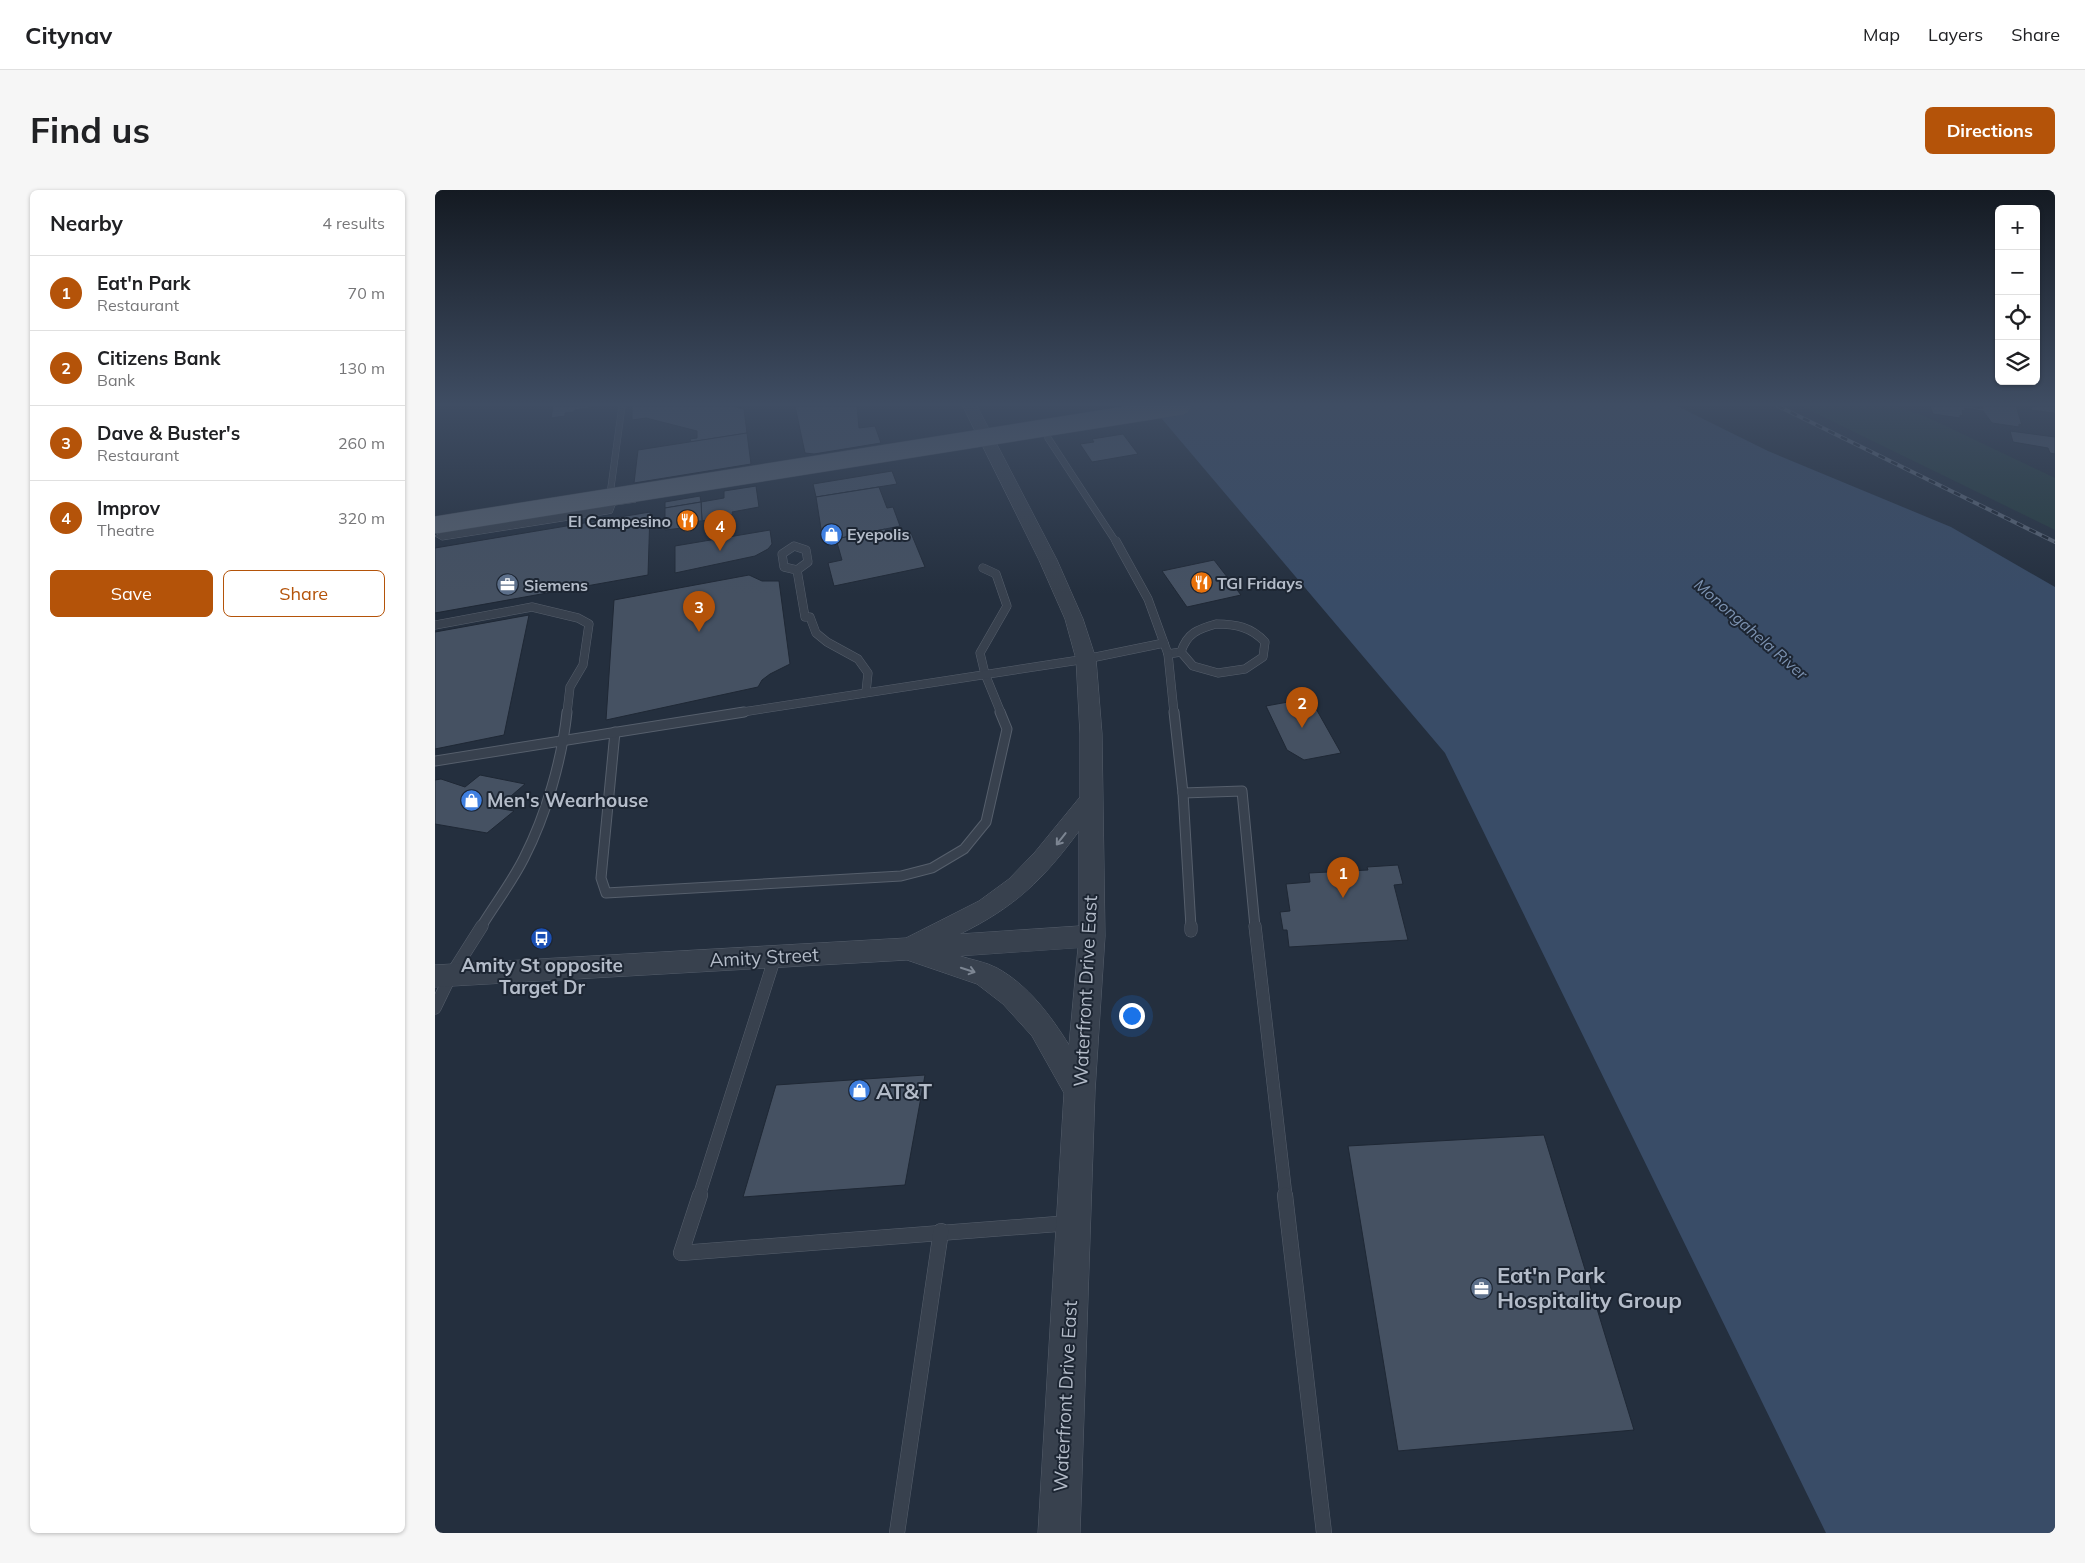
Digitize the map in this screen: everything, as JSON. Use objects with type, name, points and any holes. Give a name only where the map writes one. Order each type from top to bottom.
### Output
[{"type":"main road","points":[[437,533],[814,469]]},
{"type":"street","points":[[437,533],[607,510],[609,502],[816,469]]},
{"type":"street","name":"Waterfront Drive East","points":[[1002,469],[1048,560],[1074,619],[1085,659],[1091,734],[1092,936],[1080,1092],[1059,1533]]},
{"type":"street","points":[[905,950],[989,907],[1021,882],[1041,864],[1091,800]]},
{"type":"street","name":"Amity Street","points":[[443,975],[905,950],[1092,936]]},
{"type":"street","points":[[905,950],[987,976],[1013,996],[1043,1027],[1080,1092]]},
{"type":"lane","points":[[609,502],[614,469]]},
{"type":"lane","points":[[1068,469],[1118,545],[1148,599],[1166,648],[1183,793],[1191,931]]},
{"type":"lane","points":[[615,732],[601,878],[606,893],[901,876],[932,868],[964,849],[986,822],[1007,729],[985,674],[980,653],[1007,606],[996,574],[983,568]]},
{"type":"lane","points":[[797,570],[805,617],[810,616],[816,632],[827,642],[858,659],[868,672],[865,692]]},
{"type":"lane","points":[[435,625],[532,607],[578,618],[589,624],[583,665],[570,686],[564,741],[538,829],[523,860],[443,975],[435,1008]]},
{"type":"lane","points":[[435,761],[865,692],[1166,648],[1181,652],[1193,666],[1218,673],[1245,669],[1263,657],[1265,642],[1255,631],[1237,624],[1216,624],[1197,629],[1184,639],[1181,652]]},
{"type":"lane","points":[[1183,793],[1242,791],[1255,928],[1324,1533]]},
{"type":"lane","points":[[775,957],[681,1253],[1073,1222]]},
{"type":"lane","points":[[897,1533],[941,1231]]},
{"type":"green space","points":[[1929,469],[2035,469],[2055,478],[2055,530]]},
{"type":"water","name":"Monongahela River","points":[[1204,469],[1811,469],[1951,527],[2055,587],[2055,1533],[1826,1533],[1445,753]]},
{"type":"building","points":[[636,469],[722,469],[634,483]]},
{"type":"building","points":[[892,471],[897,484],[816,497],[813,484]]},
{"type":"building","points":[[756,486],[759,507],[732,512],[733,514],[702,521],[701,502],[724,498],[724,491]]},
{"type":"building","points":[[879,487],[887,508],[893,507],[900,526],[836,539],[822,535],[816,497]]},
{"type":"building","points":[[700,496],[701,502],[665,508],[665,502]]},
{"type":"building","points":[[701,502],[702,521],[682,526],[682,528],[665,530],[665,508]]},
{"type":"building","points":[[650,512],[648,575],[435,613],[435,548]]},
{"type":"building","points":[[885,529],[888,537],[911,533],[925,567],[834,586],[828,563],[842,560],[836,539]]},
{"type":"building","points":[[770,530],[772,544],[768,549],[755,556],[675,573],[675,546]]},
{"type":"building","name":"TGI Fridays","points":[[1214,560],[1241,595],[1187,607],[1162,571]]},
{"type":"building","points":[[749,575],[762,581],[779,581],[790,664],[770,674],[762,680],[758,687],[606,720],[614,600]]},
{"type":"building","points":[[529,615],[504,735],[435,749],[435,632]]},
{"type":"building","points":[[1310,698],[1341,753],[1304,760],[1287,750],[1266,706]]},
{"type":"building","points":[[480,775],[525,784],[497,808],[514,811],[487,833],[435,824],[435,780],[441,779],[465,787]]},
{"type":"building","points":[[1398,865],[1403,884],[1394,885],[1408,940],[1289,947],[1287,930],[1283,930],[1280,912],[1290,911],[1286,884],[1310,882],[1309,873],[1368,870],[1367,867]]},
{"type":"building","points":[[925,1075],[905,1185],[743,1197],[776,1085]]},
{"type":"building","name":"Eat'n Park Hospitality Group","points":[[1544,1135],[1634,1430],[1398,1451],[1348,1146]]},
{"type":"railway","points":[[1906,469],[2055,542]]},
{"type":"place","name":"El Campesino","points":[[687,521]]},
{"type":"place","name":"Eyepolis","points":[[831,534]]},
{"type":"place","name":"Improv","points":[[720,551]]},
{"type":"place","name":"TGI Fridays","points":[[1201,583]]},
{"type":"place","name":"Siemens","points":[[508,585]]},
{"type":"place","name":"Dave & Buster's","points":[[699,632]]},
{"type":"place","name":"Citizens Bank","points":[[1302,728]]},
{"type":"place","name":"Men's Wearhouse","points":[[471,800]]},
{"type":"place","name":"Eat'n Park","points":[[1343,898]]},
{"type":"place","name":"Amity St opposite Target Dr","points":[[542,939]]},
{"type":"place","name":"AT&T","points":[[860,1091]]},
{"type":"place","name":"Eat'n Park Hospitality Group","points":[[1481,1288]]}]
